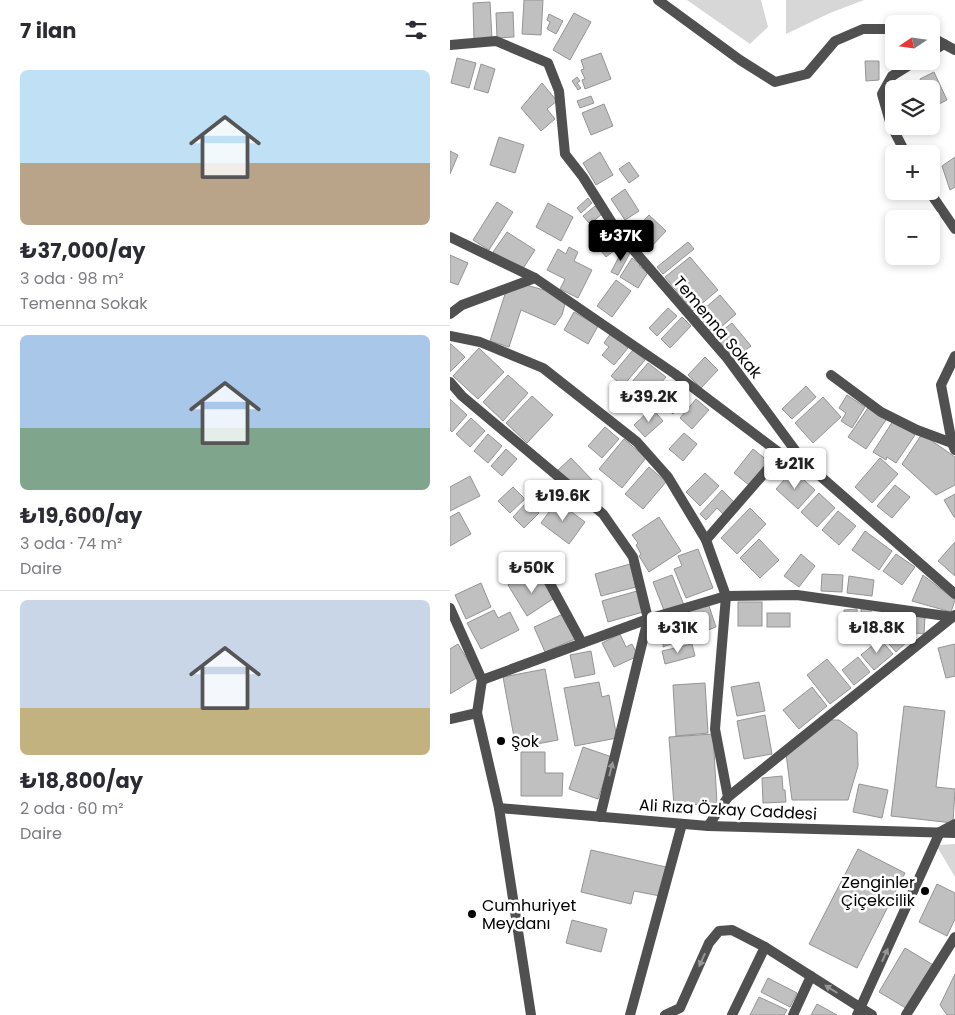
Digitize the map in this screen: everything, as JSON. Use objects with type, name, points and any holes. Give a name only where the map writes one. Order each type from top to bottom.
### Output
[{"type":"street","points":[[658,0],[740,60],[775,82],[807,74],[835,42],[863,29],[885,29]]},
{"type":"street","name":"Temenna Sokak","points":[[450,45],[496,42],[548,63],[559,91],[565,154],[583,177],[617,231],[727,358],[803,460]]},
{"type":"street","points":[[940,42],[955,50]]},
{"type":"street","points":[[940,46],[944,44]]},
{"type":"street","points":[[901,145],[891,125],[882,94],[892,76],[902,70]]},
{"type":"street","points":[[935,200],[955,228]]},
{"type":"street","points":[[450,237],[535,278],[675,374],[781,454],[803,460],[955,594]]},
{"type":"street","points":[[450,314],[462,305],[535,278]]},
{"type":"street","points":[[450,336],[480,342],[543,368],[637,442],[668,476],[706,540],[726,596],[715,729],[728,797]]},
{"type":"street","points":[[953,447],[941,385],[955,356]]},
{"type":"street","points":[[831,375],[881,412],[953,447]]},
{"type":"street","points":[[450,382],[462,396],[603,514],[633,557],[648,619],[600,817]]},
{"type":"street","points":[[706,540],[781,454]]},
{"type":"street","points":[[536,558],[582,643]]},
{"type":"street","points":[[482,680],[648,619],[726,596],[797,595],[954,616]]},
{"type":"street","points":[[450,608],[482,680],[478,713],[499,808],[531,1015]]},
{"type":"street","points":[[708,826],[728,797],[954,616]]},
{"type":"street","points":[[450,719],[478,713]]},
{"type":"street","name":"Ali Rıza Özkay Caddesi","points":[[499,808],[708,826],[955,833]]},
{"type":"street","points":[[630,1015],[682,824]]},
{"type":"street","points":[[859,1011],[940,832],[955,824]]},
{"type":"street","points":[[665,1015],[680,1008],[709,943],[719,931],[732,930],[765,947],[811,976],[859,1011],[872,1015]]},
{"type":"street","points":[[906,1015],[955,937]]},
{"type":"street","points":[[732,1015],[765,947]]},
{"type":"street","points":[[792,1015],[811,976]]},
{"type":"shaded area","points":[[687,0],[761,0],[768,27],[750,44]]},
{"type":"shaded area","points":[[786,0],[864,0],[830,13],[786,34]]},
{"type":"shaded area","points":[[955,844],[955,877],[936,845]]},
{"type":"building","points":[[524,0],[543,0],[541,35],[522,34]]},
{"type":"building","points":[[490,2],[492,39],[474,39],[473,3]]},
{"type":"building","points":[[513,12],[514,37],[497,38],[496,13]]},
{"type":"building","points":[[574,13],[591,22],[570,60],[553,50]]},
{"type":"building","points":[[549,14],[563,21],[556,34],[547,29],[550,22],[547,20]]},
{"type":"building","points":[[601,53],[611,79],[585,89],[582,80],[585,79],[581,70],[584,69],[581,60]]},
{"type":"building","points":[[457,58],[476,63],[469,88],[451,83]]},
{"type":"building","points":[[865,61],[879,61],[879,80],[866,81]]},
{"type":"building","points":[[481,64],[495,69],[488,93],[474,89]]},
{"type":"building","points":[[934,72],[938,80],[920,80]]},
{"type":"building","points":[[577,77],[580,81],[577,83],[581,88],[578,90],[572,81]]},
{"type":"building","points":[[542,83],[557,101],[547,109],[555,119],[541,131],[521,108]]},
{"type":"building","points":[[940,85],[947,100],[940,104]]},
{"type":"building","points":[[591,96],[594,103],[580,108],[577,101]]},
{"type":"building","points":[[604,104],[613,126],[591,135],[582,113]]},
{"type":"building","points":[[499,137],[524,145],[515,173],[490,165]]},
{"type":"building","points":[[450,151],[458,155],[450,174]]},
{"type":"building","points":[[600,152],[613,175],[596,185],[583,163]]},
{"type":"building","points":[[955,157],[955,187],[950,190],[942,166]]},
{"type":"building","points":[[629,162],[639,176],[629,183],[619,169]]},
{"type":"building","points":[[625,189],[639,211],[625,220],[611,199]]},
{"type":"building","points":[[588,198],[592,203],[581,213],[577,208]]},
{"type":"building","points":[[497,202],[513,212],[489,250],[473,240]]},
{"type":"building","points":[[548,203],[573,217],[561,241],[536,227]]},
{"type":"building","points":[[595,206],[602,214],[590,224],[583,216]]},
{"type":"building","points":[[649,215],[666,231],[650,248],[633,232]]},
{"type":"building","points":[[605,221],[611,229],[599,238],[593,229]]},
{"type":"building","points":[[507,232],[535,250],[522,270],[493,252]]},
{"type":"building","points":[[613,233],[622,244],[606,257],[597,246]]},
{"type":"building","points":[[688,242],[694,249],[663,274],[657,267]]},
{"type":"building","points":[[569,247],[578,252],[574,261],[592,270],[578,298],[560,289],[565,279],[547,270],[558,249],[566,254]]},
{"type":"building","points":[[623,249],[630,253],[618,275],[611,272]]},
{"type":"building","points":[[450,255],[468,263],[458,285],[450,282]]},
{"type":"building","points":[[690,257],[718,290],[693,311],[665,277]]},
{"type":"building","points":[[632,258],[648,272],[638,288],[620,277]]},
{"type":"building","points":[[616,280],[631,291],[612,317],[597,306]]},
{"type":"building","points":[[526,285],[544,290],[565,304],[562,315],[555,325],[521,310],[509,347],[490,341],[506,291]]},
{"type":"building","points":[[720,295],[736,314],[712,335],[696,316]]},
{"type":"building","points":[[668,308],[677,316],[657,336],[649,328]]},
{"type":"building","points":[[574,312],[598,326],[588,344],[564,330]]},
{"type":"building","points":[[682,317],[691,326],[670,348],[661,339]]},
{"type":"building","points":[[732,323],[751,346],[732,360],[714,337]]},
{"type":"building","points":[[611,333],[628,348],[614,365],[602,355],[609,347],[604,343]]},
{"type":"building","points":[[450,344],[465,357],[450,372]]},
{"type":"building","points":[[479,348],[504,372],[478,399],[453,376]]},
{"type":"building","points":[[633,350],[645,360],[623,386],[611,376]]},
{"type":"building","points":[[705,357],[718,370],[701,388],[688,375]]},
{"type":"building","points":[[648,363],[666,377],[660,384],[663,386],[647,406],[626,389]]},
{"type":"building","points":[[508,375],[528,393],[503,421],[483,402]]},
{"type":"building","points":[[673,382],[688,395],[673,414],[657,401]]},
{"type":"building","points":[[806,386],[816,397],[792,419],[782,409]]},
{"type":"building","points":[[847,395],[865,407],[852,428],[841,421],[846,413],[839,408]]},
{"type":"building","points":[[532,396],[553,415],[527,443],[506,423]]},
{"type":"building","points":[[823,397],[841,417],[813,443],[795,423]]},
{"type":"building","points":[[450,399],[467,415],[452,432],[450,430]]},
{"type":"building","points":[[696,399],[709,410],[692,429],[680,418]]},
{"type":"building","points":[[870,405],[888,417],[866,449],[848,437]]},
{"type":"building","points":[[652,408],[663,421],[645,437],[634,425]]},
{"type":"building","points":[[471,418],[485,431],[470,447],[456,434]]},
{"type":"building","points":[[893,421],[915,435],[896,463],[887,457],[886,460],[873,452]]},
{"type":"building","points":[[605,427],[619,439],[602,458],[588,446]]},
{"type":"building","points":[[684,433],[697,444],[683,461],[669,449]]},
{"type":"building","points":[[488,434],[502,446],[488,463],[474,451]]},
{"type":"building","points":[[922,434],[955,457],[955,485],[936,495],[902,464]]},
{"type":"building","points":[[624,439],[646,458],[622,488],[599,469]]},
{"type":"building","points":[[506,449],[517,459],[502,476],[491,466]]},
{"type":"building","points":[[753,449],[768,461],[749,485],[734,473]]},
{"type":"building","points":[[571,458],[594,482],[581,495],[558,470]]},
{"type":"building","points":[[880,458],[898,474],[872,503],[855,487]]},
{"type":"building","points":[[649,467],[666,482],[643,509],[625,494]]},
{"type":"building","points":[[793,470],[815,490],[798,509],[776,489]]},
{"type":"building","points":[[705,473],[719,486],[700,506],[686,492]]},
{"type":"building","points":[[470,476],[480,496],[450,511],[450,487]]},
{"type":"building","points":[[895,485],[910,497],[892,518],[877,506]]},
{"type":"building","points":[[513,487],[525,499],[510,513],[498,501]]},
{"type":"building","points":[[722,490],[734,502],[723,514],[717,508],[706,520],[700,514]]},
{"type":"building","points":[[819,493],[835,508],[817,527],[801,512]]},
{"type":"building","points":[[955,494],[955,517],[954,517],[944,500]]},
{"type":"building","points":[[557,501],[585,522],[569,544],[541,523]]},
{"type":"building","points":[[527,502],[539,513],[524,528],[513,517]]},
{"type":"building","points":[[750,508],[766,524],[737,554],[721,538]]},
{"type":"building","points":[[838,511],[856,526],[839,545],[822,530]]},
{"type":"building","points":[[459,512],[471,534],[450,546],[450,517]]},
{"type":"building","points":[[659,517],[681,551],[649,572],[639,556],[641,554],[636,545],[638,543],[632,535]]},
{"type":"building","points":[[865,531],[892,551],[879,570],[852,550]]},
{"type":"building","points":[[759,539],[779,560],[760,578],[740,558]]},
{"type":"building","points":[[955,542],[955,576],[938,561]]},
{"type":"building","points":[[698,549],[713,588],[686,598],[674,569],[682,566],[678,556]]},
{"type":"building","points":[[801,554],[815,566],[799,587],[784,576]]},
{"type":"building","points":[[896,554],[915,567],[902,585],[883,571]]},
{"type":"building","points":[[630,564],[636,587],[601,596],[595,574]]},
{"type":"building","points":[[822,574],[843,575],[842,592],[821,591]]},
{"type":"building","points":[[672,575],[684,605],[665,613],[653,582]]},
{"type":"building","points":[[923,575],[955,600],[951,612],[912,601]]},
{"type":"building","points":[[524,576],[530,586],[544,577],[556,597],[527,616],[508,585]]},
{"type":"building","points":[[849,576],[874,580],[872,596],[847,593]]},
{"type":"building","points":[[481,583],[491,607],[466,619],[455,595]]},
{"type":"building","points":[[637,591],[643,612],[608,622],[602,601]]},
{"type":"building","points":[[738,602],[762,602],[762,626],[738,626]]},
{"type":"building","points":[[708,603],[716,627],[663,647],[665,619]]},
{"type":"building","points":[[871,608],[871,624],[862,624],[861,609]]},
{"type":"building","points":[[857,609],[857,624],[844,624],[844,610]]},
{"type":"building","points":[[494,610],[498,618],[510,612],[519,630],[481,649],[467,623]]},
{"type":"building","points":[[767,613],[790,613],[790,627],[767,627]]},
{"type":"building","points":[[563,614],[575,639],[545,652],[534,627]]},
{"type":"building","points":[[908,615],[925,617],[924,634],[906,632]]},
{"type":"building","points":[[896,626],[909,640],[896,652],[883,637]]},
{"type":"building","points":[[620,634],[626,647],[632,644],[638,656],[614,667],[602,643]]},
{"type":"building","points":[[880,639],[893,654],[874,670],[861,655]]},
{"type":"building","points":[[458,644],[478,677],[450,694],[450,649]]},
{"type":"building","points":[[692,644],[695,656],[665,664],[662,651]]},
{"type":"building","points":[[955,644],[955,676],[946,678],[938,648]]},
{"type":"building","points":[[591,651],[595,674],[575,678],[570,655]]},
{"type":"building","points":[[858,657],[870,672],[854,685],[842,670]]},
{"type":"building","points":[[827,659],[851,688],[830,704],[807,675]]},
{"type":"building","points":[[545,669],[558,740],[516,748],[503,677]]},
{"type":"building","points":[[599,682],[602,697],[609,695],[617,738],[575,746],[564,688]]},
{"type":"building","points":[[759,682],[765,711],[737,716],[731,687]]},
{"type":"building","points":[[705,683],[708,733],[676,736],[673,685]]},
{"type":"building","points":[[812,687],[827,706],[799,729],[783,710]]},
{"type":"building","points":[[904,706],[945,711],[936,787],[955,789],[953,823],[891,816]]},
{"type":"building","points":[[765,715],[772,754],[744,759],[737,721]]},
{"type":"building","points":[[831,720],[839,720],[857,733],[858,766],[848,800],[792,800],[786,754]]},
{"type":"building","points":[[713,734],[717,803],[674,806],[669,737]]},
{"type":"building","points":[[583,747],[612,757],[598,799],[569,789]]},
{"type":"building","points":[[521,752],[545,752],[545,773],[563,773],[562,796],[521,796]]},
{"type":"building","points":[[782,776],[786,802],[763,803],[762,778]]},
{"type":"building","points":[[859,784],[888,790],[882,818],[853,812]]},
{"type":"building","points":[[858,849],[905,873],[857,968],[809,944]]},
{"type":"building","points":[[591,850],[666,867],[660,896],[634,891],[631,904],[581,892]]},
{"type":"building","points":[[937,884],[955,893],[955,919],[947,936],[919,922]]},
{"type":"building","points":[[572,920],[607,929],[601,952],[566,943]]},
{"type":"building","points":[[905,948],[935,966],[909,1010],[879,992]]},
{"type":"building","points":[[955,974],[955,1015],[947,1015],[940,1005]]},
{"type":"building","points":[[768,978],[797,993],[790,1007],[761,992]]},
{"type":"building","points":[[759,997],[787,1010],[784,1015],[750,1015]]},
{"type":"building","points":[[817,1004],[837,1015],[811,1015]]},
{"type":"place","name":"Şok","points":[[501,741]]},
{"type":"place","name":"Zenginler Çiçekcilik","points":[[925,891]]},
{"type":"place","name":"Cumhuriyet Meydanı","points":[[472,914]]}]
